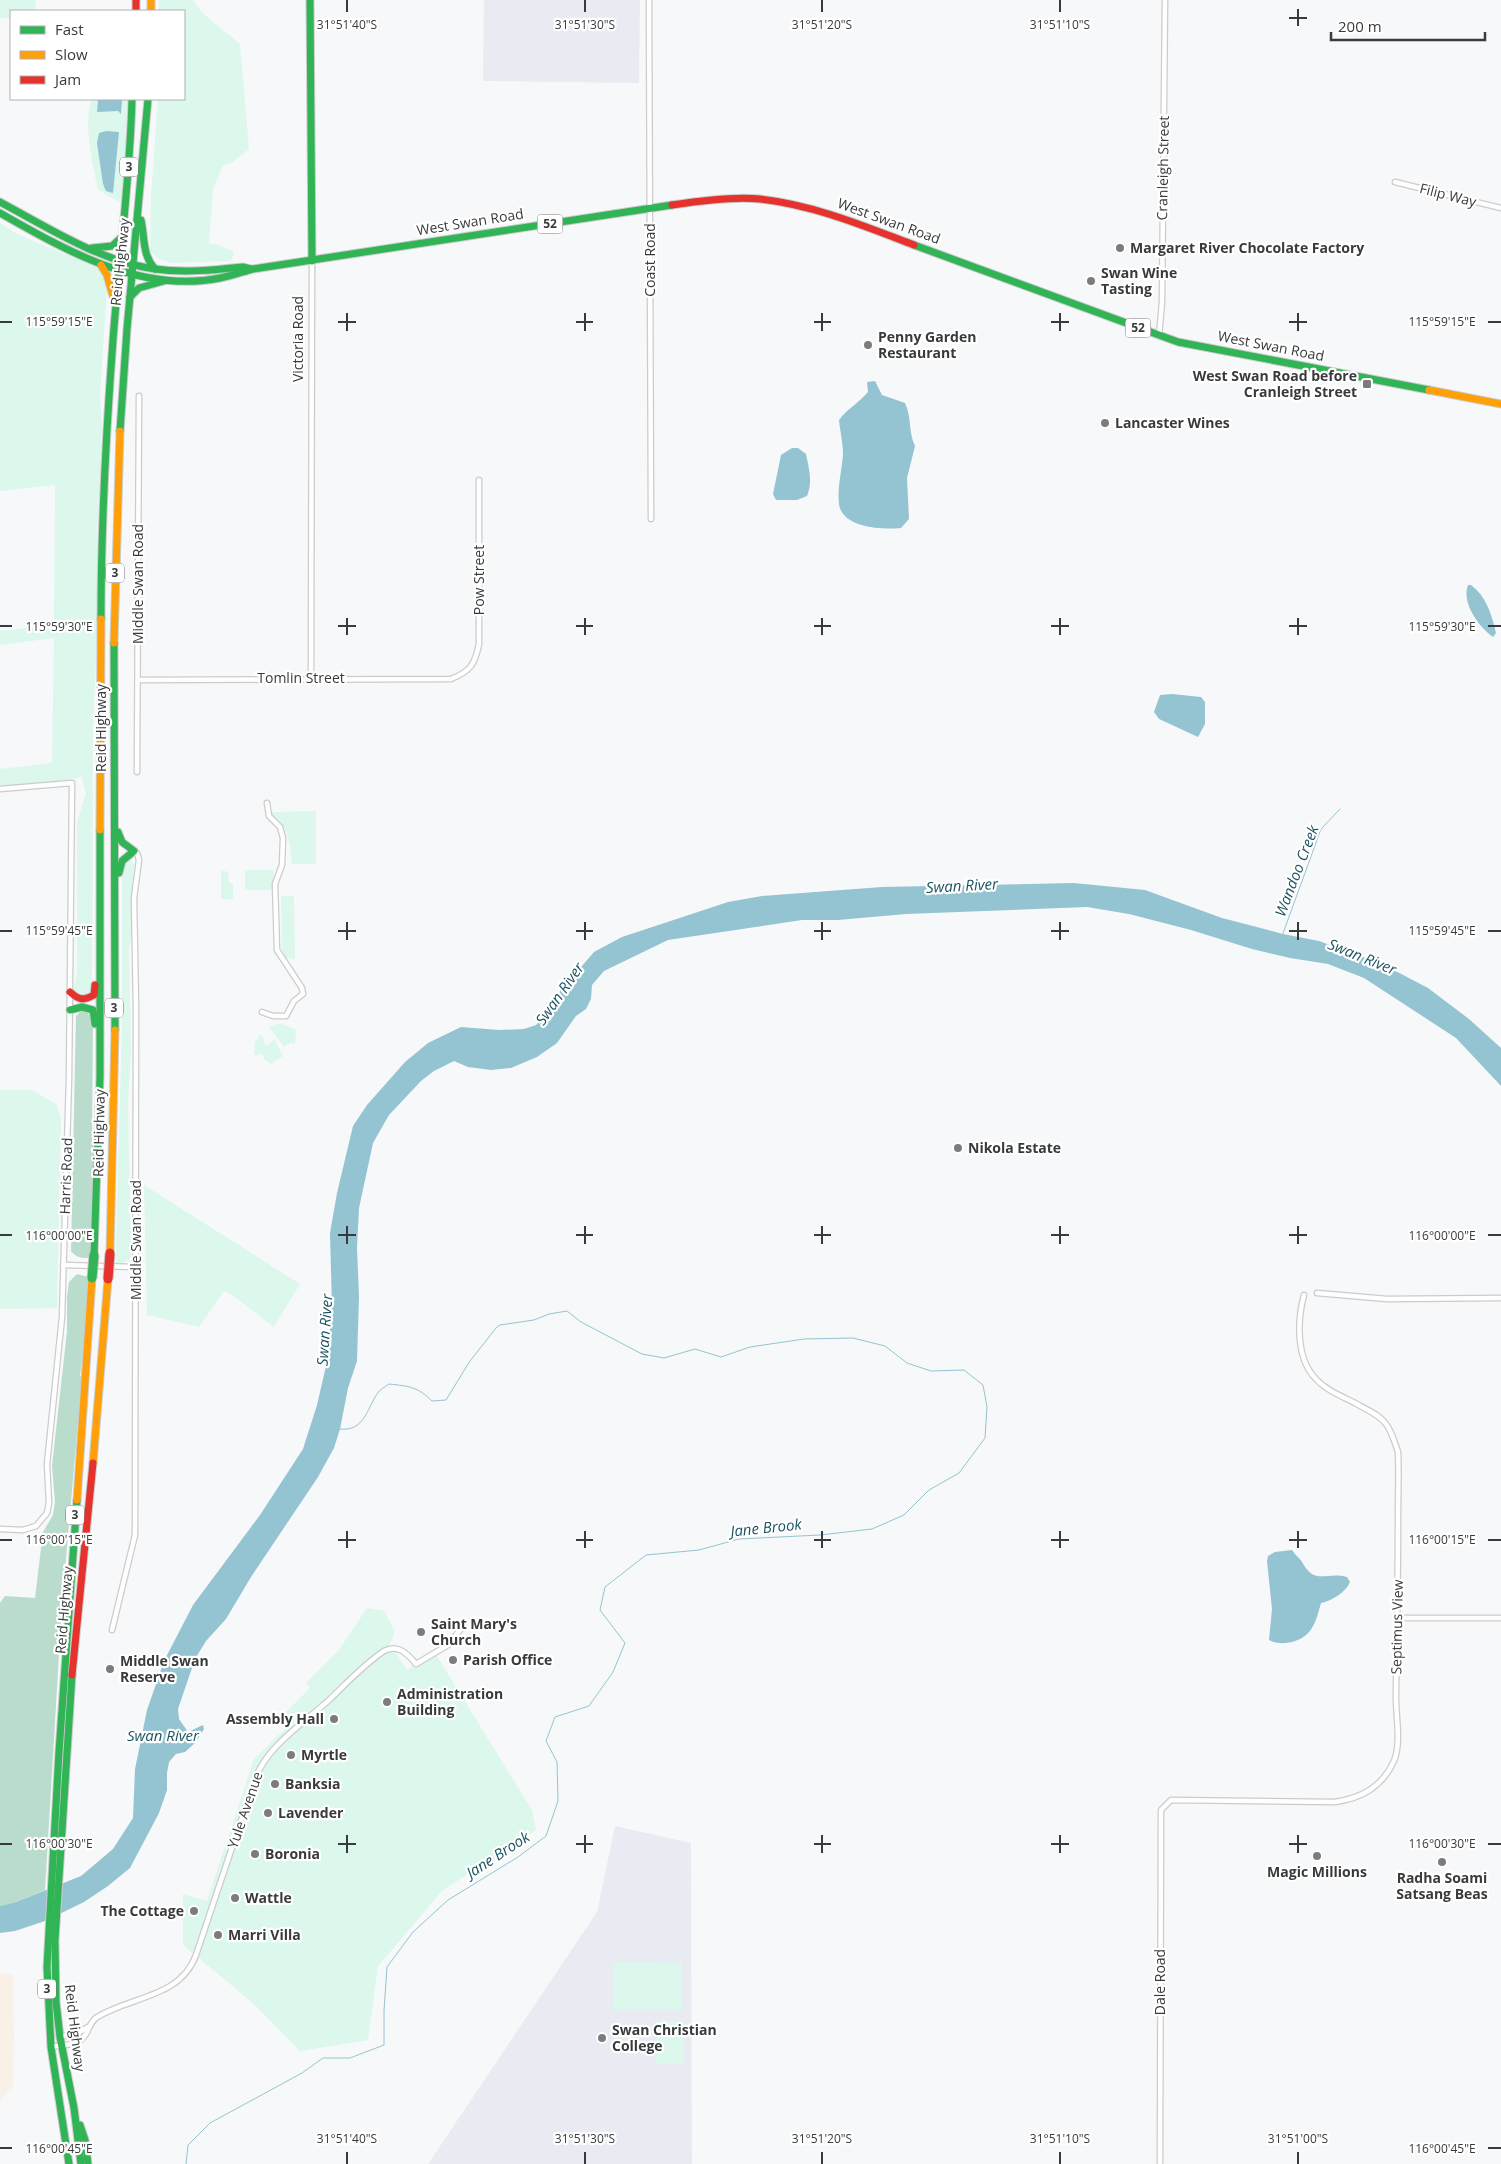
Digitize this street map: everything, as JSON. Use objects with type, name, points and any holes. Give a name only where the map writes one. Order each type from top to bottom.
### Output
[{"type":"main road","name":"Victoria Road","points":[[310,0],[312,261]]},
{"type":"main road","name":"Reid Highway","points":[[69,2164],[56,2042],[55,1970],[52,1927],[94,1255],[100,1077],[101,564],[116,306],[130,151],[132,100]]},
{"type":"main road","name":"Reid Highway","points":[[63,1751],[100,1389],[110,1253],[114,1096],[115,566],[119,444],[148,100]]},
{"type":"main road","name":"West Swan Road","points":[[0,213],[101,265],[164,281],[186,282],[212,280],[253,269],[650,208],[714,199],[759,199],[828,213],[1160,336],[1198,346],[1501,404]]},
{"type":"main road","name":"West Swan Road","points":[[0,202],[92,248],[133,264],[155,269],[187,272],[243,267],[253,269]]},
{"type":"main road","points":[[139,213],[143,226],[145,255],[149,264],[155,269]]},
{"type":"main road","points":[[92,248],[112,246],[123,236]]},
{"type":"main road","points":[[101,265],[107,275],[116,306]]},
{"type":"main road","points":[[130,297],[138,288],[164,281]]},
{"type":"main road","points":[[115,800],[119,838],[123,844],[134,851],[126,856],[120,866],[115,904]]},
{"type":"main road","points":[[70,992],[78,999],[85,1000],[94,995],[99,940]]},
{"type":"main road","points":[[70,1010],[82,1006],[93,1010],[100,1077]]},
{"type":"main road","name":"Reid Highway","points":[[56,2042],[74,2108],[81,2164]]},
{"type":"main road","points":[[74,2108],[84,2140],[88,2164]]},
{"type":"street","name":"Coast Road","points":[[649,0],[651,519]]},
{"type":"street","name":"Cranleigh Street","points":[[1160,336],[1165,0]]},
{"type":"street","name":"Filip Way","points":[[1395,182],[1501,208]]},
{"type":"street","name":"Victoria Road","points":[[311,678],[312,261]]},
{"type":"street","name":"Middle Swan Road","points":[[137,772],[139,396]]},
{"type":"street","name":"Pow Street","points":[[464,674],[475,661],[479,644],[479,480]]},
{"type":"street","name":"Tomlin Street","points":[[138,680],[451,679],[464,674]]},
{"type":"street","name":"Harris Road","points":[[0,789],[72,783],[70,1010],[62,1317],[47,1464],[49,1503],[47,1513],[36,1526],[23,1530],[0,1529]]},
{"type":"street","points":[[262,1012],[273,1016],[286,1016],[294,1001],[303,994],[302,988],[276,950],[275,884],[282,865],[283,838],[280,827],[269,816],[267,803]]},
{"type":"street","name":"Middle Swan Road","points":[[112,1630],[135,1535],[136,1007],[134,898],[139,860],[137,853],[134,851]]},
{"type":"street","points":[[63,1265],[136,1267]]},
{"type":"street","points":[[1317,1293],[1387,1299],[1501,1298]]},
{"type":"street","name":"Septimus View","points":[[1167,1802],[1182,1800],[1335,1802],[1351,1800],[1364,1795],[1378,1785],[1388,1772],[1395,1758],[1397,1739],[1398,1452],[1386,1424],[1376,1414],[1330,1390],[1316,1380],[1308,1370],[1302,1352],[1300,1334],[1301,1307],[1304,1295]]},
{"type":"street","points":[[1398,1618],[1501,1618]]},
{"type":"street","name":"Yule Avenue","points":[[56,2042],[88,2027],[100,2015],[171,1986],[182,1979],[190,1968],[254,1779],[266,1758],[340,1687],[384,1651],[394,1648],[401,1649],[416,1664],[448,1644],[464,1625]]},
{"type":"street","name":"Dale Road","points":[[1160,2164],[1161,1813],[1167,1802]]},
{"type":"street","name":"Yule Avenue","points":[[56,2042],[70,2044],[81,2039],[88,2027]]},
{"type":"shaded area","points":[[484,0],[640,0],[639,83],[483,81]]},
{"type":"shaded area","name":"Swan Christian College","points":[[615,1826],[691,1843],[692,2164],[428,2164],[597,1912]]},
{"type":"shaded area","points":[[0,1973],[13,1975],[14,2036],[13,2085],[0,2101]]},
{"type":"green space","points":[[0,0],[36,0],[35,10],[10,10],[10,18],[0,18]]},
{"type":"green space","points":[[159,0],[193,0],[208,18],[240,44],[249,149],[233,162],[223,166],[213,188],[209,243],[219,245],[234,252],[231,261],[172,263],[159,259],[150,251],[151,197],[158,100],[185,100],[185,10],[159,10]]},
{"type":"green space","points":[[91,100],[127,100],[126,143],[121,203],[98,190],[91,156],[89,111]]},
{"type":"green space","points":[[0,223],[17,234],[98,268],[103,273],[107,289],[100,395],[102,429],[97,540],[97,636],[93,726],[92,982],[90,992],[85,996],[75,992],[74,987],[77,972],[77,823],[86,793],[81,776],[76,779],[0,787],[0,769],[52,763],[54,638],[0,645],[0,631],[54,625],[55,485],[0,491]]},
{"type":"green space","points":[[316,811],[316,864],[292,864],[285,828],[269,812]]},
{"type":"green space","points":[[131,860],[134,865],[131,898],[132,933],[129,950],[131,1052],[128,1101],[131,1253],[130,1258],[122,1264],[116,1263],[116,1246],[122,1022],[122,878],[125,862]]},
{"type":"green space","points":[[221,870],[228,872],[229,883],[233,883],[233,899],[221,899]]},
{"type":"green space","points":[[245,870],[274,870],[274,890],[245,890]]},
{"type":"green space","points":[[281,896],[294,896],[295,959],[286,958],[282,950]]},
{"type":"green space","points":[[86,1011],[93,1020],[92,1141],[95,1153],[90,1258],[82,1258],[71,1251],[76,1016],[80,1012]]},
{"type":"green space","points":[[283,1024],[296,1030],[295,1044],[290,1043],[284,1047],[269,1027]]},
{"type":"green space","points":[[260,1035],[267,1046],[274,1039],[283,1056],[271,1064],[264,1059],[262,1054],[254,1055],[255,1042]]},
{"type":"green space","points":[[0,1090],[32,1090],[56,1104],[61,1118],[57,1308],[0,1309]]},
{"type":"green space","points":[[144,1185],[300,1284],[274,1327],[224,1291],[199,1327],[147,1315]]},
{"type":"green space","points":[[77,1274],[88,1277],[86,1330],[80,1376],[82,1377],[62,1604],[45,1890],[16,1902],[0,1906],[0,1603],[5,1596],[35,1598],[43,1532],[53,1515],[55,1502],[52,1466],[67,1331],[67,1296],[69,1282]]},
{"type":"green space","points":[[367,1608],[384,1611],[395,1632],[390,1644],[407,1670],[435,1653],[532,1810],[536,1830],[442,1891],[378,1966],[368,2040],[300,2051],[254,2004],[183,1945],[183,1894],[207,1901],[254,1759],[287,1727],[280,1718],[310,1688],[306,1683],[339,1650]]},
{"type":"green space","points":[[613,1962],[682,1963],[682,2009],[613,2009]]},
{"type":"green space","points":[[656,2021],[684,2021],[684,2064],[656,2064]]},
{"type":"water","points":[[98,100],[122,100],[121,114],[118,111],[97,112]]},
{"type":"water","points":[[106,131],[119,132],[113,193],[106,191],[103,184],[97,143],[99,133]]},
{"type":"water","points":[[875,381],[882,395],[905,403],[915,446],[907,478],[909,519],[901,528],[874,528],[855,523],[847,518],[839,504],[843,446],[839,420],[868,392],[867,382]]},
{"type":"water","points":[[792,448],[798,448],[806,454],[810,475],[809,491],[807,496],[797,500],[776,500],[773,494],[781,455]]},
{"type":"water","points":[[1468,585],[1476,589],[1488,606],[1496,633],[1493,637],[1477,621],[1469,607],[1466,592]]},
{"type":"water","points":[[1172,694],[1201,697],[1205,702],[1205,724],[1198,737],[1159,719],[1154,712],[1160,695]]},
{"type":"water","name":"Swan River","points":[[1074,883],[1145,890],[1222,918],[1319,941],[1382,964],[1428,988],[1469,1019],[1501,1048],[1501,1086],[1456,1038],[1364,978],[1328,964],[1290,958],[1129,914],[1087,907],[906,914],[838,920],[802,920],[668,940],[604,971],[592,985],[591,999],[586,1009],[576,1016],[557,1043],[537,1057],[511,1068],[491,1070],[468,1067],[454,1061],[434,1071],[421,1081],[389,1115],[373,1143],[359,1208],[357,1361],[348,1388],[340,1429],[334,1448],[318,1477],[251,1577],[226,1619],[206,1641],[195,1659],[178,1709],[179,1719],[188,1732],[203,1725],[204,1729],[196,1742],[185,1752],[176,1754],[169,1762],[167,1790],[159,1813],[130,1868],[84,1902],[45,1921],[15,1931],[0,1933],[0,1906],[16,1902],[81,1876],[113,1849],[133,1818],[135,1769],[147,1710],[164,1661],[193,1605],[260,1515],[303,1449],[317,1405],[326,1366],[332,1308],[330,1233],[337,1193],[353,1126],[367,1105],[405,1062],[428,1043],[461,1027],[499,1030],[524,1029],[536,1025],[558,1002],[561,985],[566,977],[582,966],[594,952],[622,937],[728,902],[762,896],[882,887]]},
{"type":"water","points":[[1292,1550],[1312,1574],[1316,1576],[1347,1577],[1350,1582],[1338,1595],[1321,1603],[1314,1624],[1306,1635],[1293,1642],[1278,1643],[1269,1640],[1272,1609],[1267,1561],[1268,1556],[1275,1552]]},
{"type":"waterway","name":"Wandoo Creek","points":[[1282,936],[1321,829],[1340,809]]},
{"type":"waterway","name":"Jane Brook","points":[[186,2164],[188,2145],[210,2123],[302,2073],[323,2058],[350,2058],[384,2045],[387,1967],[413,1932],[448,1900],[518,1857],[546,1836],[558,1801],[557,1762],[546,1741],[555,1717],[589,1706],[613,1672],[625,1643],[600,1610],[605,1587],[646,1555],[699,1550],[739,1539],[820,1535],[872,1529],[904,1515],[929,1490],[959,1473],[985,1438],[987,1407],[983,1385],[964,1370],[931,1371],[907,1363],[885,1346],[853,1338],[804,1339],[750,1347],[721,1357],[695,1349],[664,1358],[642,1354],[581,1322],[567,1311],[549,1314],[534,1320],[500,1325],[470,1361],[446,1400],[432,1401],[413,1388],[389,1384],[378,1392],[360,1423],[348,1429],[340,1429]]},
{"type":"traffic: fast","points":[[310,0],[312,261]]},
{"type":"traffic: fast","points":[[101,619],[103,514],[108,410],[129,159],[132,100]]},
{"type":"traffic: fast","points":[[120,431],[127,329],[148,100]]},
{"type":"traffic: fast","points":[[0,202],[56,233],[94,251],[134,265],[177,271],[243,267],[251,269]]},
{"type":"traffic: fast","points":[[0,213],[77,254],[105,265],[161,280],[191,281],[220,278],[253,269],[672,205]]},
{"type":"traffic: fast","points":[[141,220],[146,252],[155,269]]},
{"type":"traffic: fast","points":[[92,248],[112,246],[123,236]]},
{"type":"traffic: fast","points":[[914,245],[1178,342],[1429,390]]},
{"type":"traffic: fast","points":[[130,297],[139,288],[164,281]]},
{"type":"traffic: fast","points":[[114,643],[115,1030]]},
{"type":"traffic: fast","points":[[94,1255],[100,1077],[100,830]]},
{"type":"traffic: fast","points":[[118,832],[122,842],[134,851],[122,861],[119,873]]},
{"type":"traffic: fast","points":[[70,1010],[82,1007],[93,1010],[95,1024]]},
{"type":"traffic: fast","points":[[92,1278],[94,1255]]},
{"type":"traffic: fast","points":[[69,2164],[51,2047],[47,1967],[59,1752],[77,1500]]},
{"type":"traffic: fast","points":[[72,1675],[55,1940],[56,2002],[60,2037],[74,2108],[81,2164]]},
{"type":"traffic: fast","points":[[80,2125],[85,2140],[88,2164]]},
{"type":"traffic: slow","points":[[151,0],[151,10]]},
{"type":"traffic: slow","points":[[101,265],[107,275],[115,303]]},
{"type":"traffic: slow","points":[[1429,390],[1501,404]]},
{"type":"traffic: slow","points":[[114,643],[120,431]]},
{"type":"traffic: slow","points":[[100,830],[101,619]]},
{"type":"traffic: slow","points":[[110,1253],[115,1030]]},
{"type":"traffic: slow","points":[[77,1500],[92,1278]]},
{"type":"traffic: slow","points":[[93,1463],[108,1279]]},
{"type":"traffic: jam","points":[[136,0],[136,10]]},
{"type":"traffic: jam","points":[[672,205],[739,198],[780,202],[839,217],[914,245]]},
{"type":"traffic: jam","points":[[70,992],[76,997],[84,999],[94,995],[95,985]]},
{"type":"traffic: jam","points":[[108,1279],[110,1253]]},
{"type":"traffic: jam","points":[[72,1675],[93,1463]]},
{"type":"place","name":"Margaret River Chocolate Factory","points":[[1120,248]]},
{"type":"place","name":"Swan Wine Tasting","points":[[1091,281]]},
{"type":"place","name":"Penny Garden Restaurant","points":[[868,345]]},
{"type":"place","name":"West Swan Road before Cranleigh Street","points":[[1367,384]]},
{"type":"place","name":"Lancaster Wines","points":[[1105,423]]},
{"type":"place","name":"Nikola Estate","points":[[958,1148]]},
{"type":"place","name":"Saint Mary's Church","points":[[421,1632]]},
{"type":"place","name":"Parish Office","points":[[453,1660]]},
{"type":"place","name":"Middle Swan Reserve","points":[[110,1669]]},
{"type":"place","name":"Administration Building","points":[[387,1702]]},
{"type":"place","name":"Assembly Hall","points":[[334,1719]]},
{"type":"place","name":"Myrtle","points":[[291,1755]]},
{"type":"place","name":"Banksia","points":[[275,1784]]},
{"type":"place","name":"Lavender","points":[[268,1813]]},
{"type":"place","name":"Boronia","points":[[255,1854]]},
{"type":"place","name":"Magic Millions","points":[[1317,1856]]},
{"type":"place","name":"Radha Soami Satsang Beas","points":[[1442,1862]]},
{"type":"place","name":"Wattle","points":[[235,1898]]},
{"type":"place","name":"The Cottage","points":[[194,1911]]},
{"type":"place","name":"Marri Villa","points":[[218,1935]]},
{"type":"place","name":"Swan Christian College","points":[[602,2038]]}]
